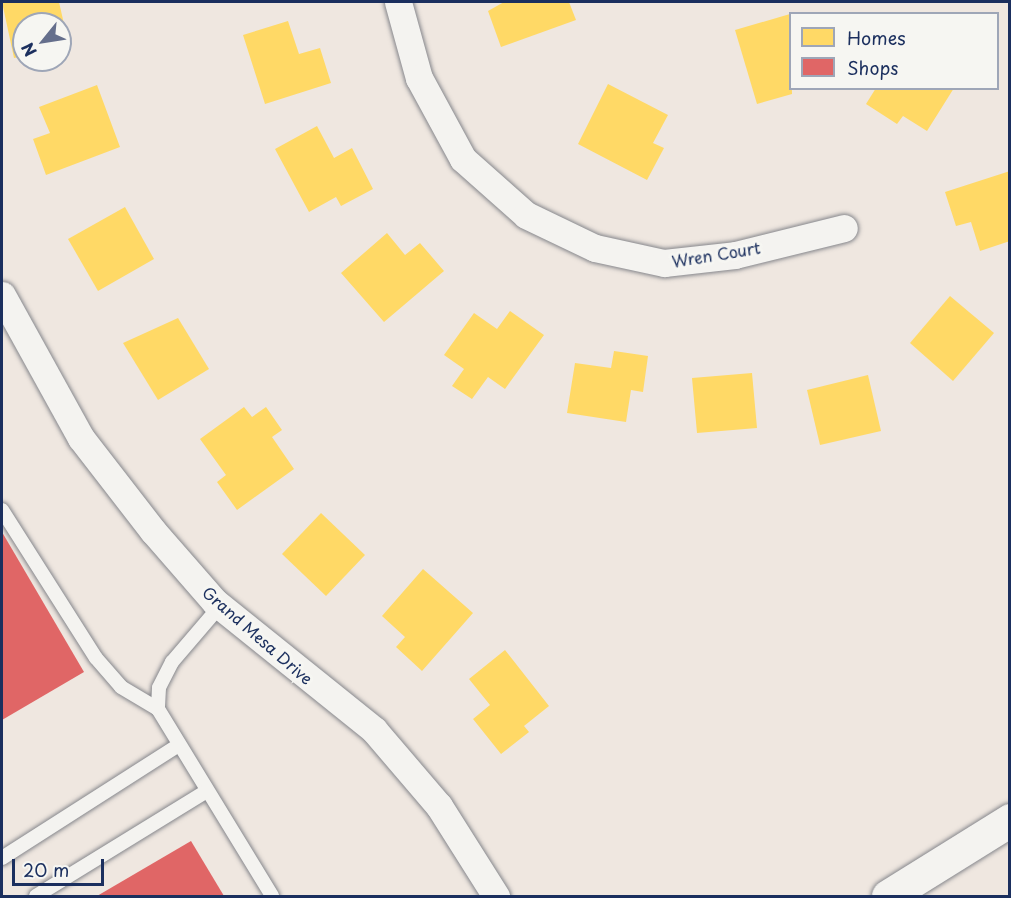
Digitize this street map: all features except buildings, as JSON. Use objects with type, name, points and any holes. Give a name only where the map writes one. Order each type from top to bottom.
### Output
[{"type":"street","name":"Wren Court","points":[[398,2],[419,78],[463,159],[526,215],[595,248],[664,262],[735,255],[844,228]]},
{"type":"street","name":"Grand Mesa Drive","points":[[2,295],[81,438],[220,606],[374,730],[439,806],[496,897]]},
{"type":"street","points":[[888,897],[1010,820]]},
{"type":"lane","points":[[2,510],[96,658],[121,687],[158,709],[272,897]]},
{"type":"lane","points":[[158,709],[159,688],[172,662],[220,606]]},
{"type":"lane","points":[[2,858],[179,745]]},
{"type":"lane","points":[[36,897],[207,791]]}]
